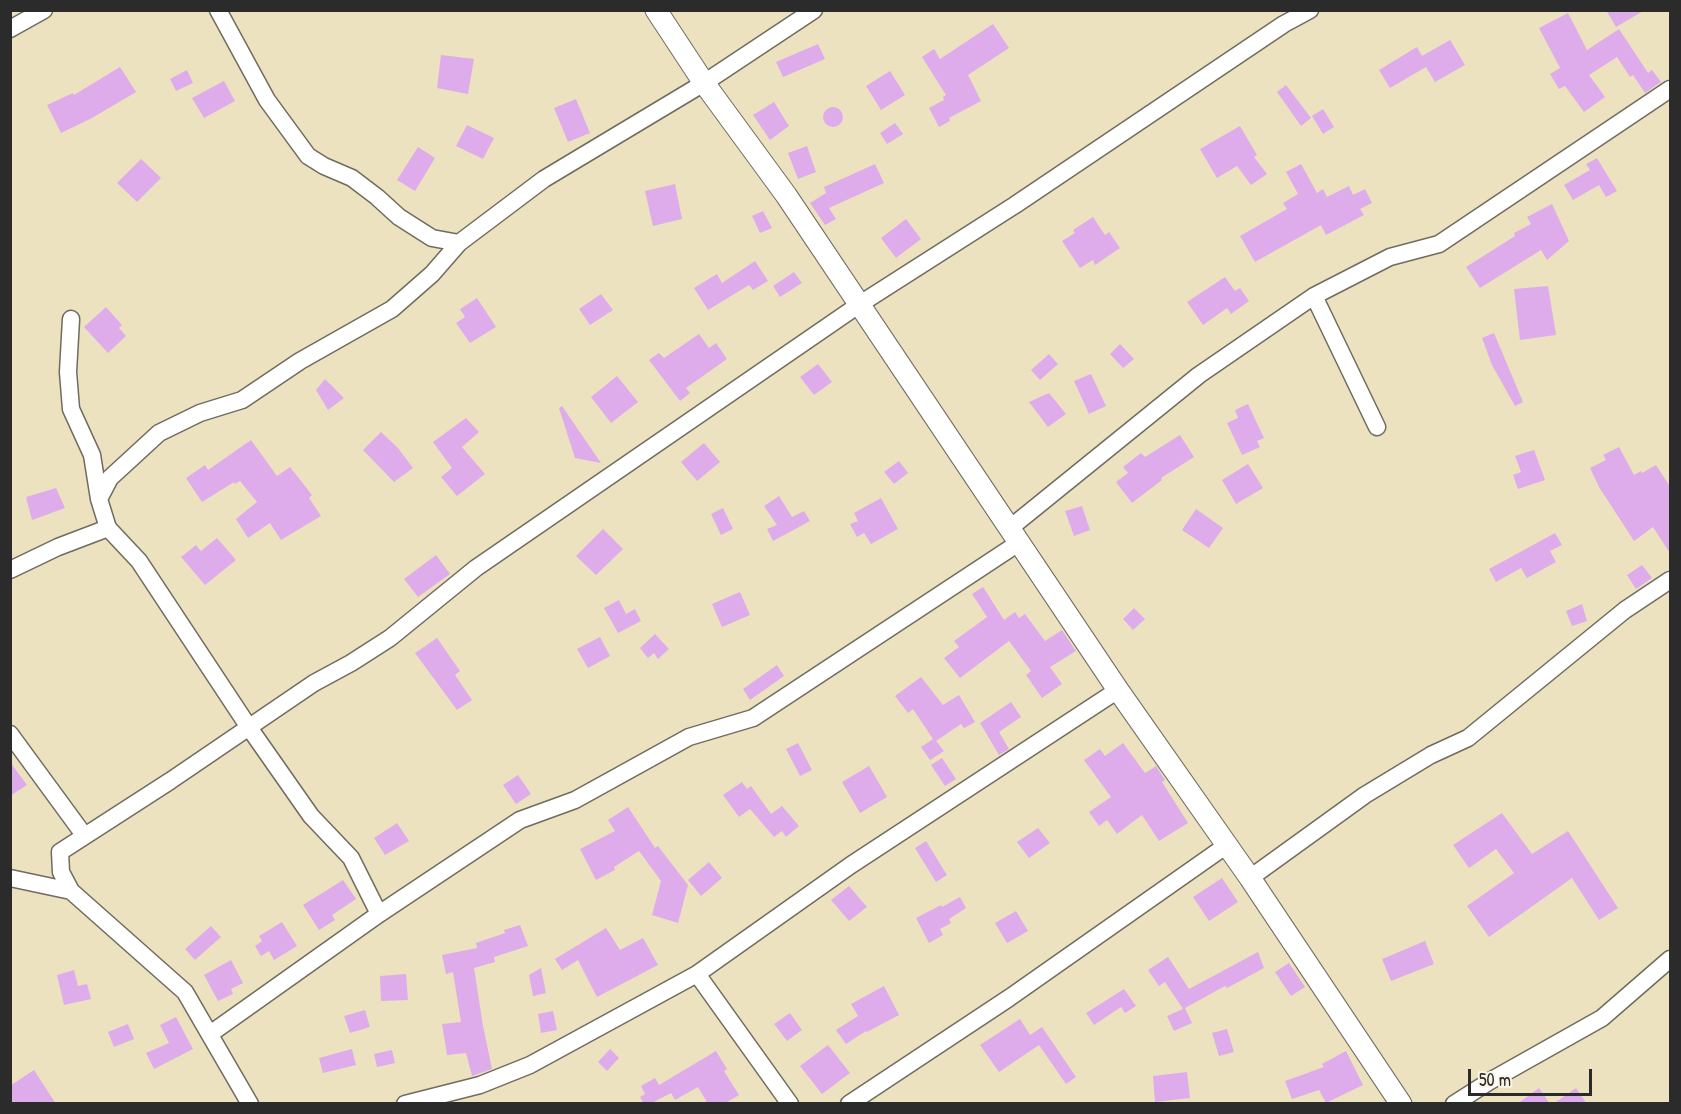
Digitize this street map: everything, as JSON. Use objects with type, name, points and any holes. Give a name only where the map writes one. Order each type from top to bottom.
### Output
[{"type":"main road","points":[[656,10],[704,83],[786,195],[1118,690],[1250,878],[1401,1104]]},
{"type":"street","points":[[10,29],[44,10]]},
{"type":"street","points":[[218,10],[267,100],[308,156],[352,178],[399,217],[432,238],[459,243]]},
{"type":"street","points":[[99,499],[110,478],[159,433],[200,413],[242,400],[300,361],[392,309],[432,274],[459,243],[544,179],[704,83],[814,10]]},
{"type":"street","points":[[250,1104],[185,992],[71,891],[61,872],[60,852],[170,781],[314,683],[390,638],[476,568],[860,304],[1015,205],[1284,24],[1310,10]]},
{"type":"street","points":[[210,1034],[379,914],[520,820],[575,800],[689,737],[753,718],[1015,535],[1199,375],[1314,296],[1390,257],[1439,244],[1671,89]]},
{"type":"street","points":[[1314,296],[1377,427]]},
{"type":"street","points":[[71,319],[68,372],[71,409],[92,455],[99,499],[108,528],[140,561],[248,726],[311,816],[351,858],[379,914]]},
{"type":"street","points":[[10,570],[58,547],[108,528]]},
{"type":"street","points":[[1250,878],[1365,795],[1431,754],[1468,738],[1625,610],[1671,580]]},
{"type":"street","points":[[405,1104],[480,1085],[530,1065],[698,974],[851,864],[1118,690]]},
{"type":"street","points":[[10,734],[84,835]]},
{"type":"street","points":[[849,1104],[1009,998],[1227,845]]},
{"type":"street","points":[[10,878],[71,891]]},
{"type":"street","points":[[1454,1104],[1602,1018],[1671,959]]},
{"type":"street","points":[[698,974],[790,1104]]},
{"type":"building","points":[[1606,10],[1645,10],[1616,27]]},
{"type":"building","points":[[1568,13],[1587,50],[1619,29],[1648,73],[1652,70],[1661,82],[1645,93],[1633,75],[1630,77],[1617,57],[1589,75],[1605,97],[1584,112],[1565,86],[1559,89],[1550,74],[1560,68],[1539,28]]},
{"type":"building","points":[[993,24],[1009,48],[968,75],[981,101],[949,118],[950,121],[939,127],[929,108],[944,100],[943,97],[946,95],[922,57],[934,49],[940,59]]},
{"type":"building","points":[[1450,40],[1465,65],[1435,82],[1426,67],[1390,88],[1379,70],[1417,47],[1422,56]]},
{"type":"building","points":[[818,44],[825,59],[783,77],[776,62]]},
{"type":"building","points":[[441,55],[474,59],[468,94],[437,88]]},
{"type":"building","points":[[120,67],[136,92],[61,133],[47,105],[73,93],[74,95]]},
{"type":"building","points":[[187,70],[193,83],[176,91],[170,79]]},
{"type":"building","points":[[890,71],[905,95],[881,110],[866,86]]},
{"type":"building","points":[[224,81],[235,101],[204,118],[192,98]]},
{"type":"building","points":[[1286,85],[1311,118],[1301,126],[1277,92]]},
{"type":"building","points":[[576,99],[590,133],[568,142],[554,108]]},
{"type":"building","points":[[774,102],[789,126],[770,140],[753,115]]},
{"type":"building","points":[[833,107],[840,110],[843,117],[840,124],[833,127],[826,124],[823,117],[826,110]]},
{"type":"building","points":[[1323,109],[1334,127],[1323,134],[1312,116]]},
{"type":"building","points":[[895,123],[903,134],[887,144],[880,133]]},
{"type":"building","points":[[467,125],[494,138],[483,159],[456,146]]},
{"type":"building","points":[[1240,126],[1257,155],[1254,157],[1267,174],[1251,185],[1237,166],[1217,178],[1200,149]]},
{"type":"building","points":[[807,146],[816,172],[798,179],[788,153]]},
{"type":"building","points":[[418,147],[435,158],[415,191],[397,180]]},
{"type":"building","points":[[1597,158],[1617,191],[1606,197],[1599,185],[1573,200],[1564,185],[1590,170],[1586,164]]},
{"type":"building","points":[[141,159],[161,178],[137,202],[117,183]]},
{"type":"building","points":[[875,164],[884,183],[829,208],[836,219],[825,225],[810,203],[826,193],[824,187]]},
{"type":"building","points":[[1301,164],[1317,193],[1323,189],[1327,197],[1349,186],[1353,195],[1365,189],[1372,203],[1360,209],[1364,215],[1326,235],[1321,225],[1255,262],[1240,236],[1287,209],[1283,203],[1298,194],[1286,172]]},
{"type":"building","points":[[675,184],[682,219],[653,226],[645,191]]},
{"type":"building","points":[[1552,204],[1569,241],[1547,260],[1541,250],[1480,288],[1466,267],[1515,236],[1514,233],[1531,224],[1527,217]]},
{"type":"building","points":[[763,211],[772,228],[760,233],[752,216]]},
{"type":"building","points":[[1093,217],[1105,235],[1109,232],[1120,248],[1095,265],[1093,260],[1080,268],[1062,241],[1075,233],[1073,230]]},
{"type":"building","points":[[906,219],[921,239],[896,258],[881,238]]},
{"type":"building","points":[[755,261],[768,281],[753,290],[749,285],[708,310],[694,288],[717,274],[722,283]]},
{"type":"building","points":[[794,272],[802,283],[780,297],[773,286]]},
{"type":"building","points":[[1225,277],[1235,291],[1240,288],[1249,301],[1231,314],[1227,308],[1203,325],[1187,302]]},
{"type":"building","points":[[1548,286],[1556,335],[1520,340],[1514,289]]},
{"type":"building","points":[[601,294],[613,310],[590,325],[579,309]]},
{"type":"building","points":[[477,298],[496,327],[470,343],[456,323],[465,317],[460,309]]},
{"type":"building","points":[[106,307],[122,325],[119,328],[126,336],[108,353],[84,327]]},
{"type":"building","points":[[1494,333],[1523,402],[1515,406],[1492,365],[1482,338]]},
{"type":"building","points":[[699,334],[709,348],[716,343],[727,359],[686,388],[690,393],[680,401],[649,360],[659,353],[664,358]]},
{"type":"building","points":[[1120,344],[1134,359],[1123,368],[1110,354]]},
{"type":"building","points":[[1049,354],[1058,364],[1040,380],[1031,370]]},
{"type":"building","points":[[818,364],[832,382],[814,395],[800,377]]},
{"type":"building","points":[[1091,374],[1106,406],[1089,414],[1074,381]]},
{"type":"building","points":[[617,376],[638,402],[611,423],[591,397]]},
{"type":"building","points":[[325,379],[344,398],[328,410],[316,390]]},
{"type":"building","points":[[1049,393],[1066,414],[1048,427],[1029,402]]},
{"type":"building","points":[[1248,404],[1264,438],[1257,441],[1260,447],[1242,455],[1227,423],[1238,418],[1235,410]]},
{"type":"building","points":[[562,406],[601,463],[575,458],[559,408]]},
{"type":"building","points":[[466,418],[479,432],[462,447],[485,474],[457,496],[441,477],[452,468],[433,442]]},
{"type":"building","points":[[381,432],[398,448],[413,468],[394,482],[363,450]]},
{"type":"building","points":[[1180,435],[1194,457],[1161,478],[1162,480],[1132,503],[1116,482],[1128,473],[1123,467],[1141,453],[1145,457]]},
{"type":"building","points":[[251,440],[277,476],[290,467],[312,495],[309,498],[321,516],[281,540],[270,523],[248,538],[236,519],[257,502],[240,481],[235,484],[234,482],[202,502],[186,478],[205,465],[208,470]]},
{"type":"building","points":[[704,443],[720,462],[697,481],[681,462]]},
{"type":"building","points":[[1619,447],[1634,475],[1656,465],[1671,488],[1671,555],[1653,527],[1634,541],[1599,487],[1590,468],[1606,460],[1603,455]]},
{"type":"building","points":[[1534,450],[1545,480],[1518,489],[1513,475],[1521,472],[1515,456]]},
{"type":"building","points":[[899,461],[908,473],[894,484],[884,472]]},
{"type":"building","points":[[1248,464],[1263,488],[1236,504],[1222,480]]},
{"type":"building","points":[[56,488],[65,508],[32,520],[26,497]]},
{"type":"building","points":[[779,496],[792,517],[804,511],[810,521],[773,541],[767,529],[777,525],[764,506]]},
{"type":"building","points":[[881,498],[898,529],[871,544],[864,533],[857,537],[850,524],[858,521],[854,513]]},
{"type":"building","points":[[1082,506],[1090,530],[1074,536],[1065,511]]},
{"type":"building","points":[[723,508],[733,529],[721,535],[711,514]]},
{"type":"building","points":[[1196,509],[1223,528],[1209,548],[1182,530]]},
{"type":"building","points":[[603,529],[623,549],[596,575],[576,556]]},
{"type":"building","points":[[1555,533],[1562,545],[1550,551],[1556,562],[1527,578],[1521,568],[1496,582],[1489,569]]},
{"type":"building","points":[[217,538],[236,560],[205,585],[181,557],[196,545],[201,551]]},
{"type":"building","points":[[436,555],[450,574],[418,597],[404,579]]},
{"type":"building","points":[[1642,565],[1652,578],[1636,589],[1627,575]]},
{"type":"building","points":[[983,587],[1004,620],[1015,612],[1019,618],[1025,614],[1045,641],[1062,630],[1076,651],[1050,667],[1062,684],[1042,698],[1026,675],[1031,671],[1009,641],[960,678],[944,658],[959,647],[954,641],[987,617],[972,594]]},
{"type":"building","points":[[740,592],[750,615],[722,627],[712,604]]},
{"type":"building","points":[[619,600],[626,614],[635,609],[641,621],[618,633],[604,608]]},
{"type":"building","points":[[1582,604],[1587,621],[1572,626],[1566,611]]},
{"type":"building","points":[[1134,608],[1145,619],[1133,630],[1123,619]]},
{"type":"building","points":[[655,634],[669,649],[658,659],[654,653],[648,658],[640,648]]},
{"type":"building","points":[[600,637],[610,656],[588,668],[577,649]]},
{"type":"building","points":[[437,638],[460,671],[455,675],[472,700],[457,710],[415,653]]},
{"type":"building","points":[[777,665],[784,676],[750,700],[743,689]]},
{"type":"building","points":[[921,677],[943,705],[959,695],[975,722],[964,728],[961,724],[936,741],[944,751],[930,760],[921,747],[933,739],[913,709],[908,713],[895,696]]},
{"type":"building","points":[[1011,702],[1021,717],[999,732],[1009,749],[999,755],[980,723]]},
{"type":"building","points":[[798,743],[812,770],[800,776],[786,749]]},
{"type":"building","points":[[1123,743],[1145,773],[1156,766],[1165,780],[1162,782],[1188,823],[1159,841],[1142,815],[1117,834],[1107,820],[1099,826],[1089,812],[1111,797],[1084,760],[1100,749],[1105,756]]},
{"type":"building","points":[[942,758],[956,779],[945,786],[931,765]]},
{"type":"building","points":[[10,762],[27,785],[10,796]]},
{"type":"building","points":[[869,766],[887,797],[860,813],[842,782]]},
{"type":"building","points":[[518,775],[531,794],[516,804],[503,785]]},
{"type":"building","points":[[742,782],[747,789],[751,786],[771,814],[782,806],[799,826],[786,837],[782,831],[774,837],[750,809],[739,817],[723,795]]},
{"type":"building","points":[[628,807],[655,848],[658,846],[688,885],[678,923],[652,915],[661,881],[639,851],[614,867],[615,870],[596,880],[580,849],[615,831],[608,820]]},
{"type":"building","points":[[1502,813],[1532,854],[1568,831],[1618,908],[1599,920],[1572,878],[1489,937],[1467,906],[1514,873],[1496,849],[1469,868],[1453,845]]},
{"type":"building","points":[[397,823],[409,841],[385,855],[374,838]]},
{"type":"building","points":[[1038,828],[1050,843],[1029,858],[1017,842]]},
{"type":"building","points":[[926,841],[947,875],[936,882],[915,848]]},
{"type":"building","points":[[709,862],[722,878],[701,896],[688,880]]},
{"type":"building","points":[[1222,878],[1238,902],[1209,921],[1193,897]]},
{"type":"building","points":[[343,880],[356,899],[332,915],[335,920],[319,930],[303,905]]},
{"type":"building","points":[[849,886],[867,907],[849,921],[831,900]]},
{"type":"building","points":[[960,897],[966,908],[949,919],[951,923],[940,929],[943,935],[929,943],[916,918]]},
{"type":"building","points":[[1016,911],[1028,931],[1007,943],[995,923]]},
{"type":"building","points":[[282,922],[297,946],[274,960],[269,951],[261,956],[255,946],[262,941],[259,936]]},
{"type":"building","points":[[520,925],[528,946],[494,957],[495,962],[474,968],[492,1069],[472,1076],[466,1053],[447,1055],[442,1024],[461,1022],[453,972],[446,974],[442,955],[477,948],[476,943]]},
{"type":"building","points":[[211,926],[221,937],[195,960],[185,949]]},
{"type":"building","points":[[606,928],[620,950],[643,938],[658,965],[597,997],[578,960],[562,970],[555,959]]},
{"type":"building","points":[[1425,941],[1434,964],[1391,981],[1382,959]]},
{"type":"building","points":[[1258,952],[1264,968],[1185,1008],[1192,1023],[1174,1031],[1167,1016],[1183,1009],[1165,982],[1159,986],[1148,970],[1168,957],[1189,989]]},
{"type":"building","points":[[231,960],[243,983],[231,989],[233,994],[218,1001],[204,975]]},
{"type":"building","points":[[1289,963],[1305,987],[1291,996],[1275,972]]},
{"type":"building","points":[[541,968],[546,993],[533,996],[529,975]]},
{"type":"building","points":[[74,970],[78,986],[87,984],[91,999],[64,1005],[57,975]]},
{"type":"building","points":[[406,974],[408,1000],[381,1001],[380,976]]},
{"type":"building","points":[[884,986],[899,1015],[866,1031],[846,1044],[836,1030],[858,1016],[851,1004]]},
{"type":"building","points":[[1124,989],[1136,1006],[1125,1013],[1121,1007],[1094,1025],[1086,1013]]},
{"type":"building","points":[[365,1010],[370,1027],[350,1033],[344,1016]]},
{"type":"building","points":[[553,1011],[557,1030],[541,1033],[538,1014]]},
{"type":"building","points":[[790,1013],[802,1030],[787,1041],[774,1024]]},
{"type":"building","points":[[176,1017],[193,1049],[154,1069],[146,1053],[169,1043],[160,1025]]},
{"type":"building","points":[[1020,1019],[1030,1035],[1042,1027],[1076,1077],[1066,1084],[1039,1045],[999,1072],[980,1045]]},
{"type":"building","points":[[128,1024],[134,1039],[114,1047],[108,1032]]},
{"type":"building","points":[[1227,1029],[1234,1052],[1219,1056],[1212,1033]]},
{"type":"building","points":[[828,1045],[850,1073],[822,1094],[800,1066]]},
{"type":"building","points":[[352,1049],[356,1065],[323,1073],[319,1058]]},
{"type":"building","points":[[610,1049],[619,1058],[607,1071],[598,1062]]},
{"type":"building","points":[[392,1050],[395,1063],[377,1067],[374,1054]]},
{"type":"building","points":[[716,1051],[727,1069],[724,1071],[739,1095],[724,1104],[708,1104],[698,1087],[675,1100],[671,1093],[650,1104],[644,1104],[640,1097],[645,1094],[641,1086],[655,1078],[659,1085]]},
{"type":"building","points":[[1346,1051],[1363,1085],[1326,1103],[1319,1090],[1292,1099],[1285,1081],[1324,1067],[1322,1064]]},
{"type":"building","points":[[34,1070],[56,1104],[10,1104],[10,1086]]},
{"type":"building","points":[[1187,1072],[1190,1098],[1155,1102],[1153,1076]]},
{"type":"building","points":[[1539,1088],[1550,1104],[1517,1104]]},
{"type":"building","points":[[1576,1088],[1587,1104],[1553,1104]]}]
